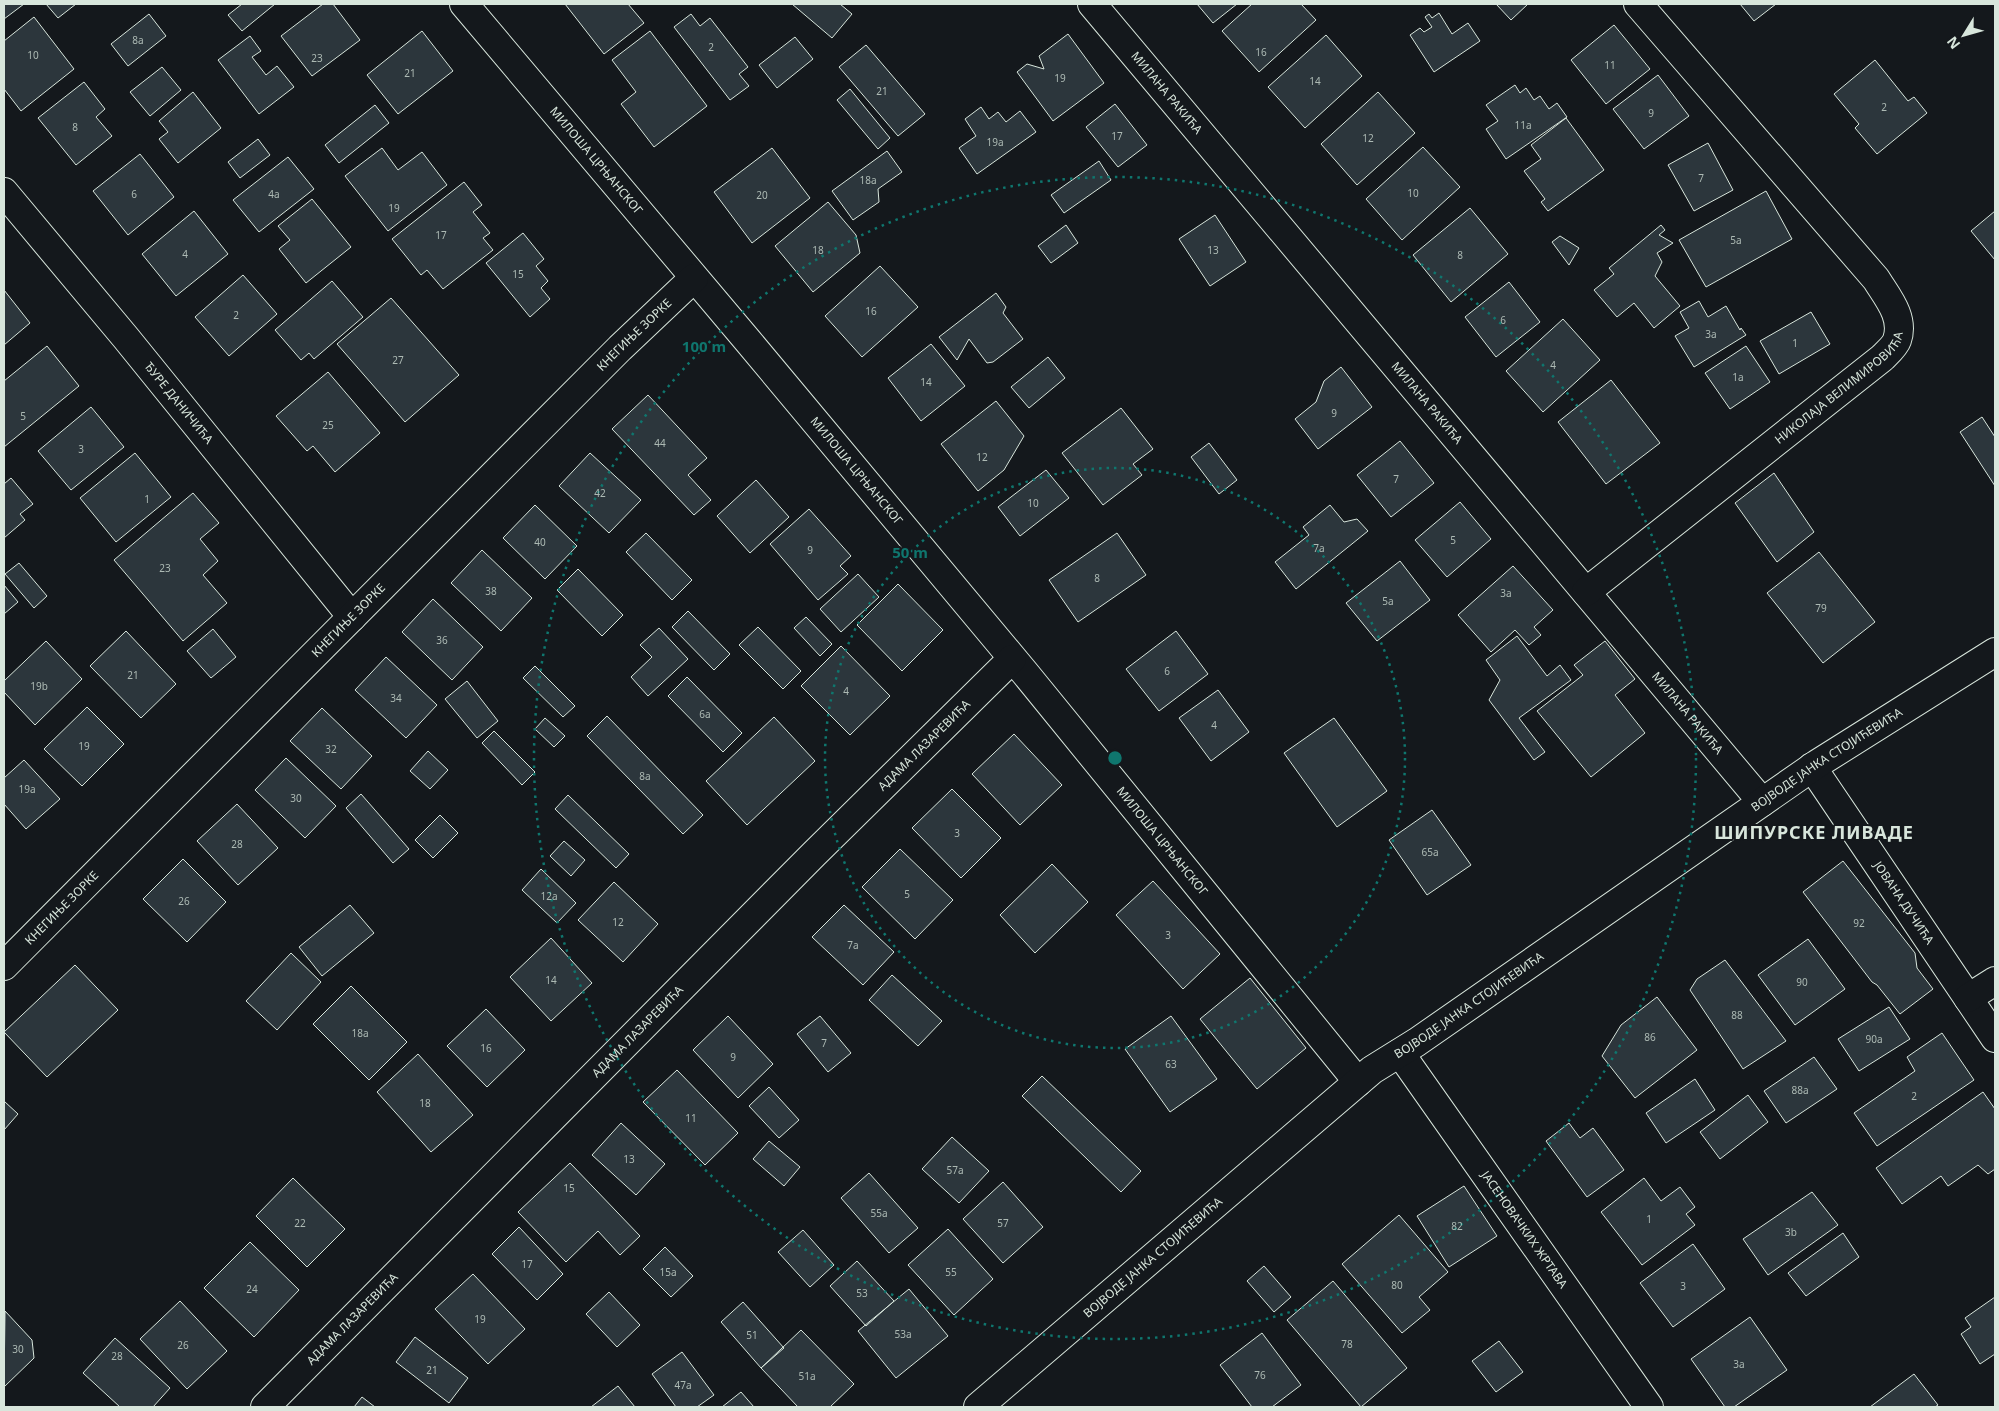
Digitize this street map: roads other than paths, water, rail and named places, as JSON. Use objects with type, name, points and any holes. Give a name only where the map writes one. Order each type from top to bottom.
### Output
[{"type":"street","name":"МИЛАНА РАКИЋА","points":[[1092,4],[1762,802]]},
{"type":"street","name":"НИКОЛАЈА ВЕЛИМИРОВИЋА","points":[[1586,592],[1882,358],[1897,341],[1900,321],[1892,303],[1876,279],[1638,4]]},
{"type":"street","name":"МИЛОША ЦРЊАНСКОГ","points":[[475,8],[694,278],[1012,659],[1358,1082]]},
{"type":"street","name":"ЂУРЕ ДАНИЧИЋА","points":[[4,192],[126,338],[352,617]]},
{"type":"street","name":"КНЕГИЊЕ ЗОРКЕ","points":[[6,959],[352,617],[606,361],[694,278]]},
{"type":"street","name":"ВОЈВОДЕ ЈАНКА СТОЈИЋЕВИЋА","points":[[978,1407],[1372,1070],[1400,1053],[1812,767],[1995,652]]},
{"type":"street","name":"АДАМА ЛАЗАРЕВИЋА","points":[[266,1407],[807,861],[1012,659]]},
{"type":"street","name":"ЈОВАНА ДУЧИЋА","points":[[1812,767],[1995,1038]]},
{"type":"street","points":[[1968,998],[1995,981]]},
{"type":"street","name":"ЈАСЕНОВАЧКИХ ЖРТАВА","points":[[1400,1053],[1649,1407]]},
{"type":"district","name":"ШИПУРСКЕ ЛИВАДЕ","points":[[1814,833]]}]
